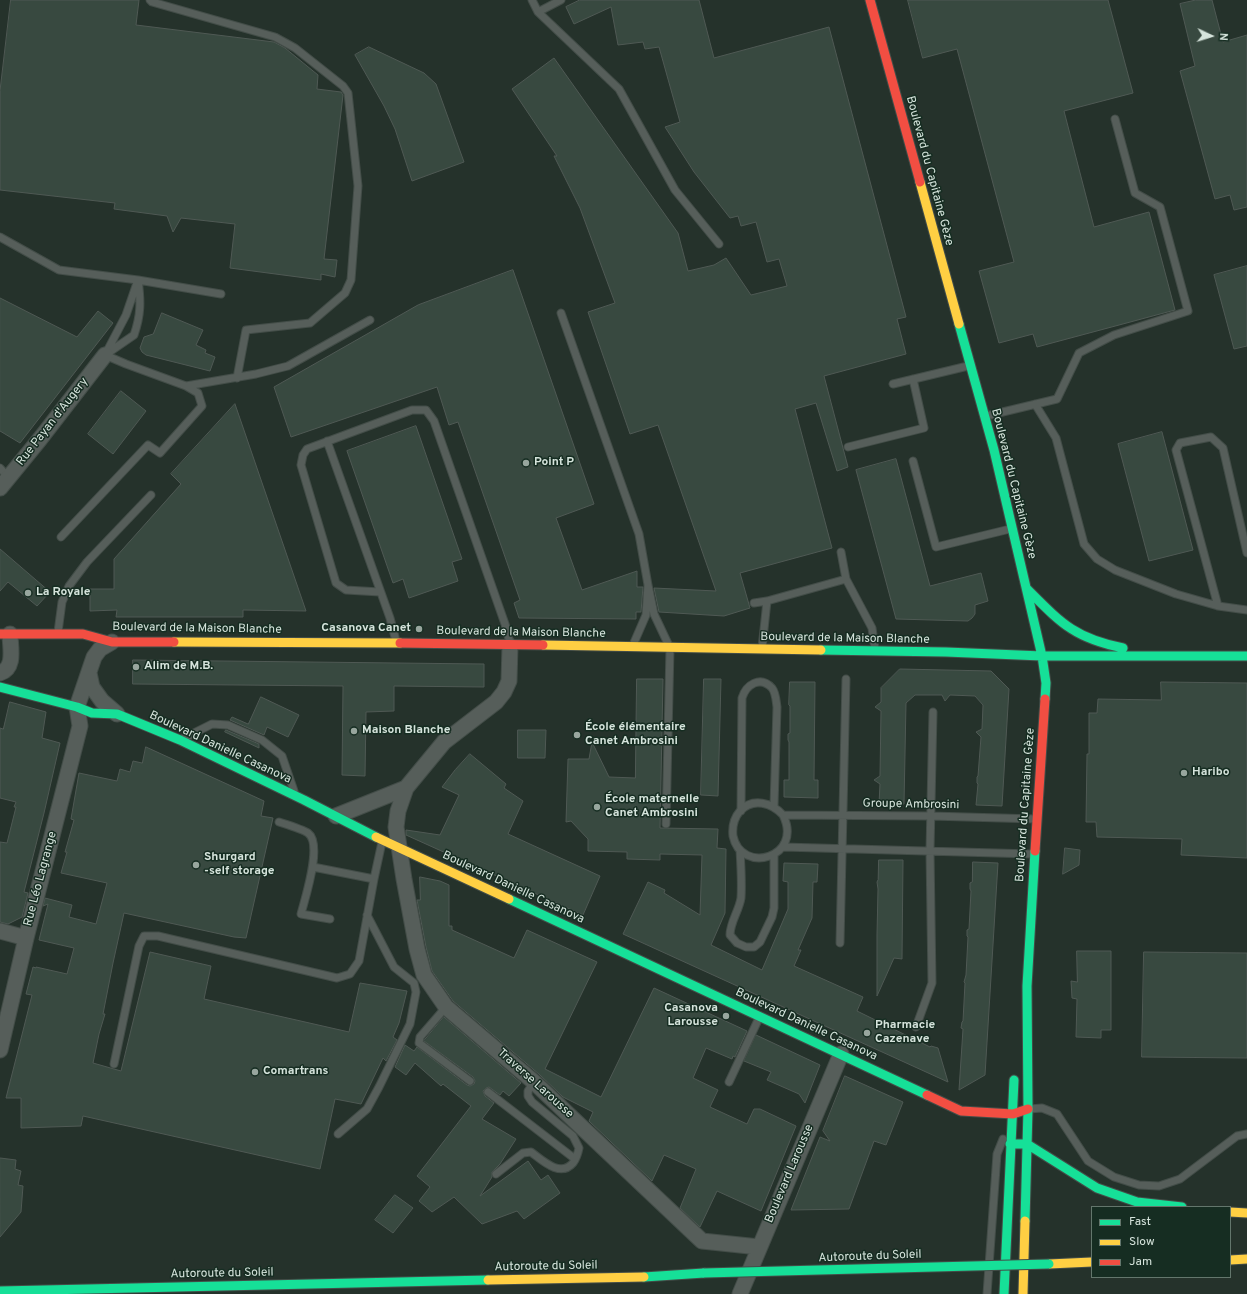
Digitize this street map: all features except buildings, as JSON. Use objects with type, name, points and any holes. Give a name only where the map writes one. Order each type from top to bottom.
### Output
[{"type":"main road","name":"Boulevard du Capitaine Gèze","points":[[870,0],[994,450],[1027,588],[1042,656],[1046,683],[1027,986],[1028,1109]]},
{"type":"main road","points":[[1027,588],[1048,610],[1076,633],[1102,644],[1165,656],[1247,656]]},
{"type":"main road","name":"Boulevard de la Maison Blanche","points":[[5,634],[83,634],[112,642],[396,643],[946,652],[1042,656],[1165,656]]},
{"type":"main road","name":"Boulevard Danielle Casanova","points":[[0,687],[92,712],[117,714],[180,740],[296,796],[382,840],[961,1111],[1013,1114],[1028,1109]]},
{"type":"main road","name":"Boulevard du Capitaine Gèze","points":[[1018,1045],[1027,986]]},
{"type":"main road","points":[[1004,1294],[1014,1068]]},
{"type":"main road","points":[[1023,1294],[1028,1109]]},
{"type":"main road","points":[[1010,1144],[1027,1144],[1097,1188],[1137,1202],[1173,1206]]},
{"type":"main road","points":[[1231,1212],[1247,1213]]},
{"type":"main road","points":[[1231,1260],[1247,1259]]},
{"type":"main road","name":"Autoroute du Soleil","points":[[0,1291],[636,1277],[704,1273],[1091,1262]]},
{"type":"street","name":"Rue Payan d'Augery","points":[[3,478],[106,355]]},
{"type":"street","points":[[0,673],[6,670],[10,665],[5,634]]},
{"type":"street","points":[[77,707],[94,657],[100,649],[112,642]]},
{"type":"street","points":[[336,816],[406,788],[444,742],[496,702],[504,692],[509,681],[510,646]]},
{"type":"street","points":[[89,673],[92,688],[102,701],[117,714]]},
{"type":"street","name":"Rue Léo Lagrange","points":[[0,1050],[26,938],[80,726],[77,707]]},
{"type":"street","name":"Traverse Larousse","points":[[406,788],[397,818],[396,827],[415,942],[424,975],[446,1007],[534,1082],[702,1241],[759,1247]]},
{"type":"street","points":[[0,931],[26,938]]},
{"type":"street","name":"Boulevard Larousse","points":[[740,1294],[841,1054]]},
{"type":"lane","points":[[150,0],[152,2],[275,37],[295,48],[343,86],[348,92],[358,186],[351,280],[344,293],[310,322],[246,330],[237,378]]},
{"type":"lane","points":[[532,0],[538,12],[619,89],[675,190],[719,244]]},
{"type":"lane","points":[[538,12],[561,0]]},
{"type":"lane","points":[[984,417],[1057,399],[1079,353],[1114,335],[1188,311],[1160,207],[1135,193],[1115,119]]},
{"type":"lane","points":[[0,237],[59,270],[138,280],[221,294]]},
{"type":"lane","points":[[106,355],[126,315],[138,280]]},
{"type":"lane","points":[[106,355],[134,335],[140,316],[138,280]]},
{"type":"lane","points":[[561,313],[639,534],[654,614],[670,648],[666,824]]},
{"type":"lane","points":[[186,386],[237,378],[288,366],[370,320]]},
{"type":"lane","points":[[61,537],[148,445],[160,452],[202,406],[198,393],[186,386],[106,355]]},
{"type":"lane","points":[[893,384],[970,365]]},
{"type":"lane","points":[[848,447],[924,428],[913,379]]},
{"type":"lane","points":[[1035,404],[1056,438],[1084,544],[1097,558],[1115,570],[1176,594],[1218,606],[1247,610]]},
{"type":"lane","points":[[380,592],[346,590],[336,583],[300,465],[303,455],[307,449],[412,410],[426,410],[434,421],[505,624],[510,646]]},
{"type":"lane","points":[[1218,606],[1176,450],[1180,443],[1212,437],[1223,448],[1247,553]]},
{"type":"lane","points":[[327,441],[390,618],[396,643]]},
{"type":"lane","points":[[913,461],[936,547],[1012,529]]},
{"type":"lane","points":[[58,634],[62,602],[69,586],[87,562],[151,494]]},
{"type":"lane","points":[[841,552],[846,579],[872,628],[875,651]]},
{"type":"lane","points":[[754,603],[846,579]]},
{"type":"lane","points":[[632,647],[646,615],[648,585]]},
{"type":"lane","points":[[762,649],[767,600]]},
{"type":"lane","points":[[840,943],[846,679]]},
{"type":"lane","points":[[741,811],[742,698],[744,690],[756,682],[765,683],[772,688],[776,696],[774,806]]},
{"type":"lane","points":[[916,1027],[932,983],[930,851],[933,712]]},
{"type":"lane","points":[[180,740],[212,724],[228,726],[262,740],[282,756],[296,796]]},
{"type":"lane","points":[[756,803],[765,803],[774,806],[783,815],[787,823],[787,840],[783,847],[774,855],[766,858],[748,856],[740,850],[734,841],[732,830],[735,820],[741,811],[756,803]]},
{"type":"lane","name":"Groupe Ambrosini","points":[[783,815],[843,814],[1038,819]]},
{"type":"lane","points":[[278,822],[308,833],[312,839],[314,847],[313,866],[301,914],[330,919]]},
{"type":"lane","points":[[114,1064],[139,946],[144,936],[158,936],[337,978],[350,974],[359,961],[382,840]]},
{"type":"lane","points":[[783,847],[1035,854]]},
{"type":"lane","points":[[740,850],[741,899],[730,926],[730,935],[737,943],[746,947],[754,947],[760,942],[772,917],[774,908],[774,855]]},
{"type":"lane","points":[[313,866],[374,878]]},
{"type":"lane","points":[[338,1134],[367,1109],[410,1024],[416,992],[414,983],[394,967],[367,915]]},
{"type":"lane","points":[[446,1007],[420,1038],[419,1043],[470,1082]]},
{"type":"lane","points":[[730,1082],[759,1017]]},
{"type":"lane","points":[[496,1174],[523,1153],[531,1152],[552,1167],[562,1169],[572,1164],[575,1159],[579,1148],[573,1136],[532,1102],[528,1096],[528,1091],[534,1082]]},
{"type":"lane","points":[[488,1092],[575,1159]]},
{"type":"lane","points":[[1028,1109],[1042,1108],[1057,1114],[1088,1161],[1114,1177],[1139,1186],[1159,1186],[1180,1179],[1237,1136],[1247,1134]]},
{"type":"lane","points":[[987,1294],[997,1154],[1013,1114]]},
{"type":"traffic: fast","points":[[959,324],[994,450],[1042,656],[1046,683],[1045,699]]},
{"type":"traffic: fast","points":[[1027,589],[1069,628],[1092,639],[1123,648]]},
{"type":"traffic: fast","points":[[821,650],[946,652],[1042,656]]},
{"type":"traffic: fast","points":[[1042,656],[1247,656]]},
{"type":"traffic: fast","points":[[0,687],[77,707],[92,713],[117,714],[180,740],[304,800],[376,837]]},
{"type":"traffic: fast","points":[[1025,1221],[1028,1109],[1027,986],[1035,851]]},
{"type":"traffic: fast","points":[[509,899],[927,1095]]},
{"type":"traffic: fast","points":[[1004,1294],[1014,1080]]},
{"type":"traffic: fast","points":[[1010,1144],[1027,1144],[1097,1188],[1137,1202],[1173,1206]]},
{"type":"traffic: fast","points":[[704,1273],[1049,1264]]},
{"type":"traffic: fast","points":[[644,1277],[704,1273]]},
{"type":"traffic: fast","points":[[0,1291],[488,1280]]},
{"type":"traffic: slow","points":[[920,182],[959,324]]},
{"type":"traffic: slow","points":[[174,642],[400,643]]},
{"type":"traffic: slow","points":[[543,645],[821,650]]},
{"type":"traffic: slow","points":[[376,837],[509,899]]},
{"type":"traffic: slow","points":[[1231,1212],[1247,1213]]},
{"type":"traffic: slow","points":[[1023,1294],[1025,1221]]},
{"type":"traffic: slow","points":[[1231,1260],[1247,1259]]},
{"type":"traffic: slow","points":[[1049,1264],[1091,1262]]},
{"type":"traffic: slow","points":[[488,1280],[644,1277]]},
{"type":"traffic: jam","points":[[870,0],[920,182]]},
{"type":"traffic: jam","points":[[0,634],[83,634],[112,642],[174,642]]},
{"type":"traffic: jam","points":[[400,643],[543,645]]},
{"type":"traffic: jam","points":[[1035,851],[1045,699]]},
{"type":"traffic: jam","points":[[927,1095],[961,1111],[1013,1114],[1028,1109]]},
{"type":"place","name":"Point P","points":[[526,463]]},
{"type":"place","name":"La Royale","points":[[28,593]]},
{"type":"place","name":"Casanova Canet","points":[[419,629]]},
{"type":"place","name":"Alim de M.B.","points":[[136,667]]},
{"type":"place","name":"Maison Blanche","points":[[354,731]]},
{"type":"place","name":"École élémentaire Canet Ambrosini","points":[[577,735]]},
{"type":"place","name":"Haribo","points":[[1184,773]]},
{"type":"place","name":"École maternelle Canet Ambrosini","points":[[597,807]]},
{"type":"place","name":"Shurgard -self storage","points":[[196,865]]},
{"type":"place","name":"Casanova Larousse","points":[[726,1016]]},
{"type":"place","name":"Pharmacie Cazenave","points":[[867,1033]]},
{"type":"place","name":"Comartrans","points":[[255,1072]]}]
